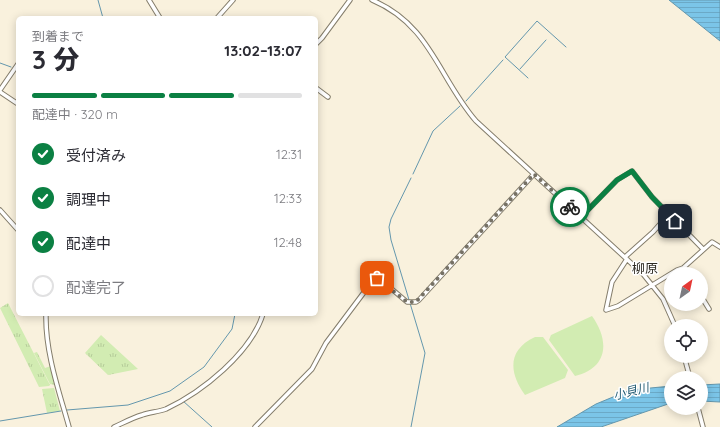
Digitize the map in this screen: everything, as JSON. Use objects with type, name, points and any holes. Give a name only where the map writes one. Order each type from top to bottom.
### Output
[{"type":"street","points":[[149,0],[157,16]]},
{"type":"street","points":[[222,16],[233,0]]},
{"type":"street","points":[[318,41],[350,0]]},
{"type":"street","points":[[372,0],[400,16],[417,33],[436,57],[456,95],[470,114],[626,258],[653,285],[663,300],[672,319]]},
{"type":"street","points":[[16,67],[0,91],[16,103]]},
{"type":"street","points":[[318,90],[328,97]]},
{"type":"street","points":[[581,217],[617,180],[632,171],[652,197],[703,250]]},
{"type":"street","points":[[255,427],[312,369],[329,338],[374,279],[380,279],[407,302],[412,303],[419,300],[534,174]]},
{"type":"street","points":[[0,210],[16,228]]},
{"type":"street","points":[[664,279],[618,306],[606,310],[612,282],[626,258],[654,232],[669,214]]},
{"type":"street","points":[[683,267],[712,242],[720,247]]},
{"type":"street","points":[[46,316],[45,325],[51,357],[69,427]]},
{"type":"street","points":[[114,427],[141,415],[164,410],[200,388],[223,370],[248,342],[260,324],[263,316]]},
{"type":"street","points":[[700,415],[703,427]]},
{"type":"green space","points":[[8,303],[50,385],[49,386],[39,387],[0,308]]},
{"type":"green space","points":[[592,316],[602,335],[603,352],[600,360],[594,367],[575,376],[549,340],[551,335]]},
{"type":"green space","points":[[101,335],[138,369],[108,375],[85,353]]},
{"type":"green space","points":[[535,337],[543,337],[568,370],[565,378],[525,395],[516,378],[514,370],[515,355],[519,348]]},
{"type":"green space","points":[[37,352],[45,368],[51,366],[55,385],[50,384],[34,353]]},
{"type":"green space","points":[[54,388],[60,411],[47,413],[42,389]]},
{"type":"water","points":[[669,0],[720,0],[720,41]]},
{"type":"water","points":[[720,384],[720,402],[708,401],[708,385]]},
{"type":"water","name":"小貝川","points":[[664,387],[664,405],[601,427],[557,427],[596,404],[630,390]]},
{"type":"waterway","points":[[98,0],[102,16]]},
{"type":"waterway","points":[[528,78],[505,57],[537,21],[566,47]]},
{"type":"waterway","points":[[520,69],[546,40]]},
{"type":"waterway","points":[[466,101],[503,60]]},
{"type":"waterway","points":[[0,63],[11,67]]},
{"type":"waterway","points":[[413,174],[433,131],[460,106]]},
{"type":"waterway","points":[[411,178],[391,219],[389,227],[391,240],[425,353],[411,427]]},
{"type":"waterway","points":[[67,410],[128,405],[170,391],[204,367],[232,329],[235,316]]},
{"type":"waterway","points":[[183,401],[212,427]]},
{"type":"waterway","points":[[0,421],[61,411]]},
{"type":"way so far","points":[[377,278],[407,302],[416,302],[534,174],[570,207]]},
{"type":"district","name":"柳原","points":[[645,268]]},
{"type":"route","points":[[570,207],[581,217],[594,206],[617,180],[628,172],[632,171],[652,197],[675,221]]}]
